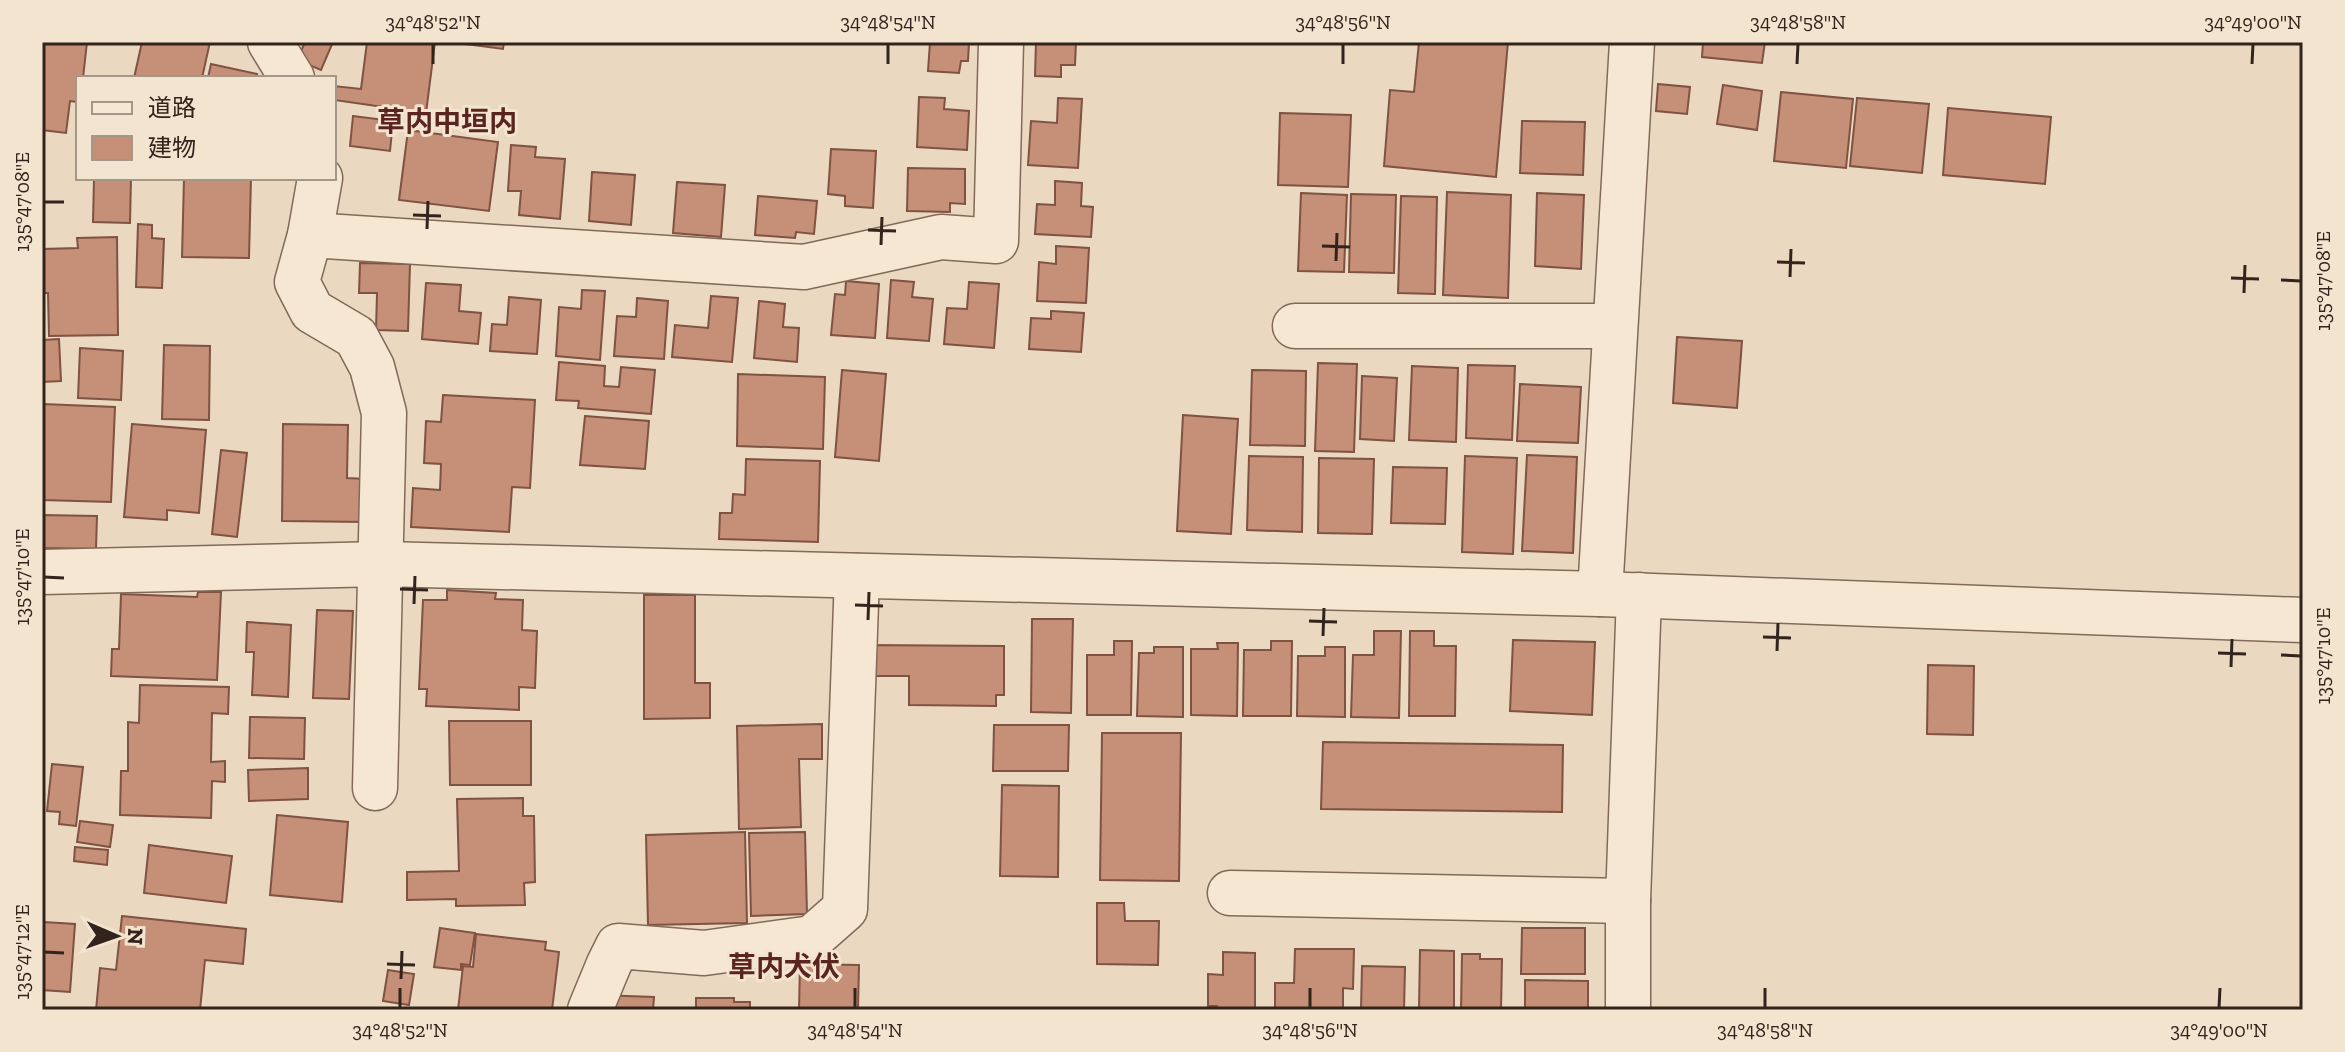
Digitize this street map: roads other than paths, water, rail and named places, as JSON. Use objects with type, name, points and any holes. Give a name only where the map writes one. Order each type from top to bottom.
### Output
[{"type":"street","points":[[270,42],[291,76]]},
{"type":"street","points":[[310,235],[804,267],[941,237],[996,241],[1001,42]]},
{"type":"street","points":[[1628,1010],[1615,326],[1632,42]]},
{"type":"street","points":[[320,180],[310,235],[297,282],[312,311],[356,337],[372,367],[384,413],[375,788]]},
{"type":"street","points":[[1295,326],[1615,326]]},
{"type":"street","points":[[42,572],[382,564],[1620,595],[2303,620]]},
{"type":"street","points":[[590,1010],[618,946],[704,953],[812,938],[845,909],[857,576]]},
{"type":"street","points":[[1230,893],[1628,901]]},
{"type":"district","name":"草内中垣内","points":[[447,121]]},
{"type":"district","name":"草内犬伏","points":[[784,966]]}]
